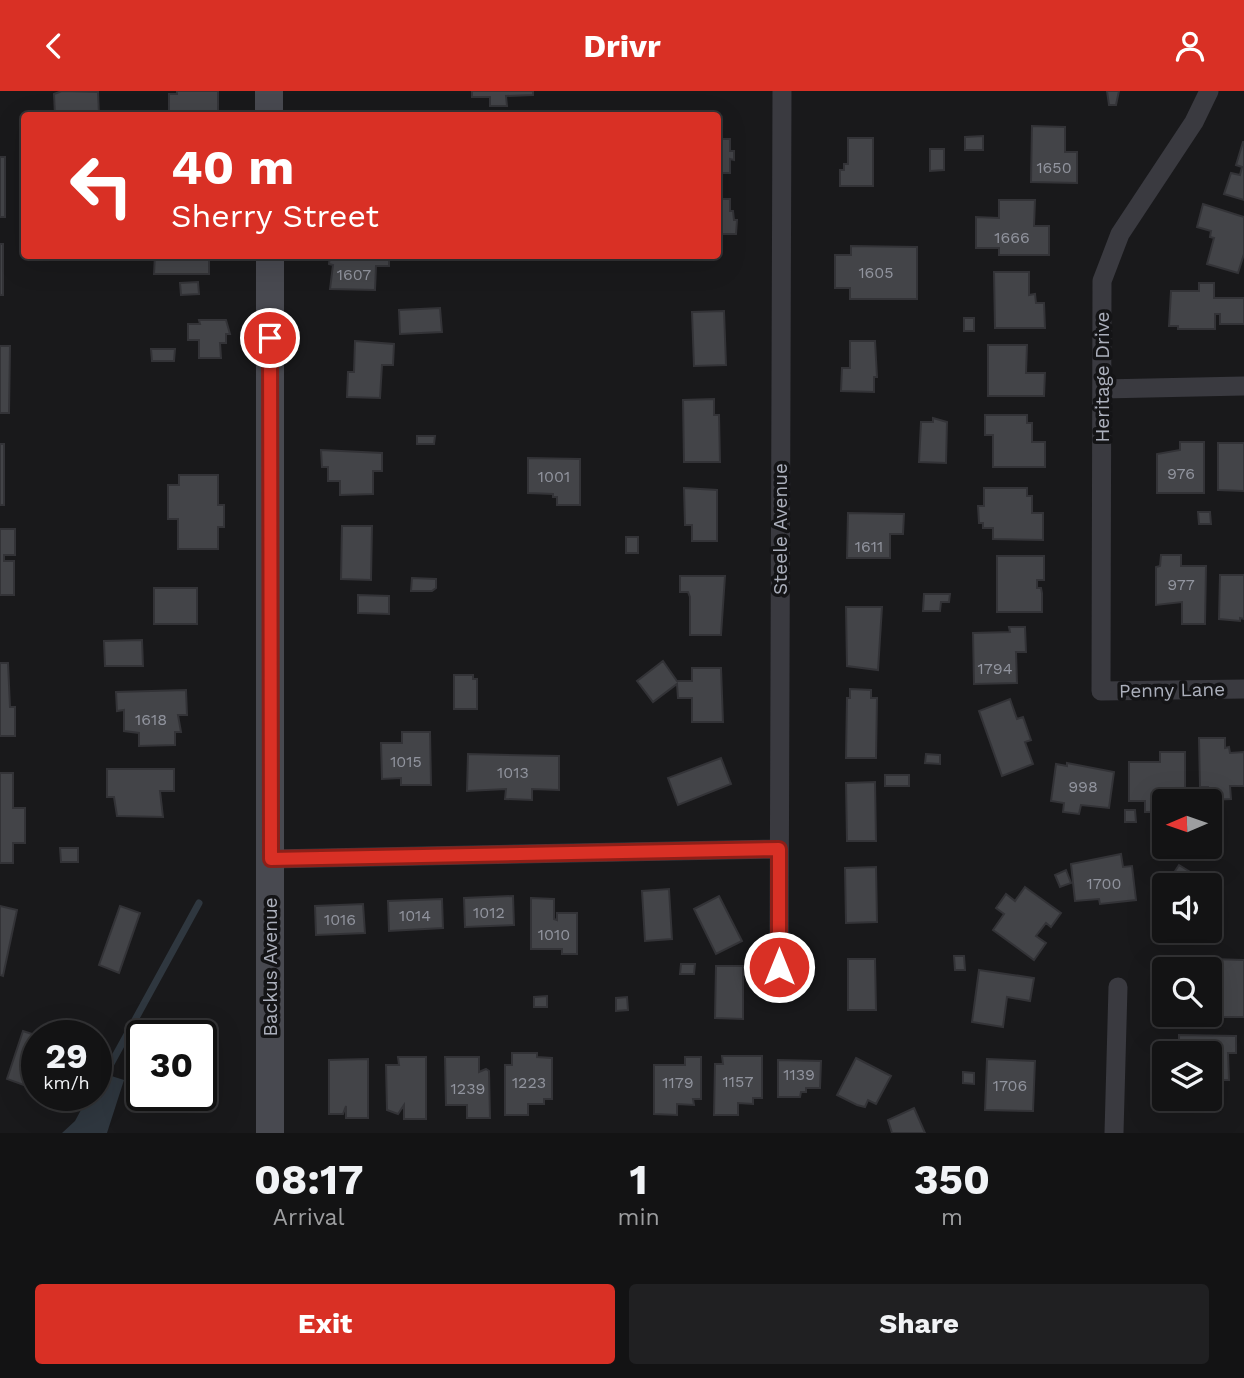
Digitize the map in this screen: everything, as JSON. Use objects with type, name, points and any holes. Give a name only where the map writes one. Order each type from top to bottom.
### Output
[{"type":"street","points":[[269,91],[269,112]]},
{"type":"street","name":"Steele Avenue","points":[[779,967],[782,91]]},
{"type":"street","name":"Heritage Drive","points":[[1101,691],[1102,281],[1120,234],[1194,122],[1209,91]]},
{"type":"street","name":"Backus Avenue","points":[[270,259],[270,1133]]},
{"type":"street","points":[[1102,389],[1244,387]]},
{"type":"street","name":"Penny Lane","points":[[1101,691],[1244,689]]},
{"type":"street","points":[[271,859],[779,849]]},
{"type":"street","points":[[1114,1133],[1118,987]]},
{"type":"shaded area","points":[[112,1076],[124,1080],[107,1133],[62,1133],[75,1121],[80,1111],[112,1111]]},
{"type":"building","points":[[62,91],[98,92],[99,112],[55,112],[54,94]]},
{"type":"building","points":[[177,91],[218,91],[218,112],[169,112],[169,94],[177,94]]},
{"type":"building","points":[[472,91],[533,91],[533,95],[506,96],[507,106],[490,106],[490,97],[472,97]]},
{"type":"building","points":[[1107,91],[1119,91],[1116,105],[1109,105]]},
{"type":"building","points":[[1032,126],[1065,127],[1065,152],[1077,152],[1077,183],[1031,182]]},
{"type":"building","points":[[983,136],[983,150],[965,150],[965,137]]},
{"type":"building","points":[[848,138],[873,138],[873,186],[840,186],[840,170],[844,170],[844,164],[848,164]]},
{"type":"building","points":[[721,139],[730,139],[730,151],[734,151],[734,160],[730,159],[730,173],[721,173]]},
{"type":"building","points":[[1243,142],[1244,200],[1224,194],[1231,173],[1240,175],[1242,167],[1236,165]]},
{"type":"building","points":[[930,149],[944,149],[944,170],[930,171]]},
{"type":"building","points":[[0,157],[5,157],[5,217],[0,217]]},
{"type":"building","points":[[721,199],[730,199],[730,211],[733,211],[734,220],[737,220],[736,234],[721,234]]},
{"type":"building","points":[[999,200],[1035,200],[1034,226],[1049,226],[1049,255],[999,255],[999,248],[976,248],[976,217],[999,218]]},
{"type":"building","points":[[1203,204],[1244,217],[1244,254],[1238,273],[1207,264],[1214,238],[1210,237],[1211,231],[1197,227]]},
{"type":"building","points":[[0,244],[3,244],[3,295],[0,295]]},
{"type":"building","points":[[851,246],[917,247],[917,299],[850,299],[850,288],[835,288],[835,255],[851,255]]},
{"type":"building","points":[[155,259],[209,259],[209,274],[154,274]]},
{"type":"building","points":[[330,259],[389,259],[389,266],[376,266],[375,290],[330,289],[333,265],[329,264]]},
{"type":"building","points":[[994,272],[1029,272],[1029,295],[1035,294],[1036,303],[1044,303],[1045,328],[995,328]]},
{"type":"building","points":[[198,282],[199,294],[181,295],[180,283]]},
{"type":"building","points":[[1199,283],[1214,283],[1214,298],[1244,298],[1244,324],[1220,324],[1220,314],[1215,314],[1215,329],[1178,329],[1178,326],[1169,326],[1171,291],[1199,291]]},
{"type":"building","points":[[440,308],[442,332],[400,334],[399,310]]},
{"type":"building","points":[[724,311],[726,365],[694,366],[692,312]]},
{"type":"building","points":[[964,318],[974,318],[974,331],[964,331]]},
{"type":"building","points":[[199,320],[226,320],[230,334],[226,334],[226,343],[220,343],[221,358],[199,358],[199,340],[188,340],[188,324],[200,324]]},
{"type":"building","points":[[355,341],[394,344],[393,365],[382,365],[380,398],[347,397],[348,372],[354,372]]},
{"type":"building","points":[[850,341],[875,341],[877,377],[874,377],[874,392],[841,391],[842,368],[850,368]]},
{"type":"building","points":[[988,345],[1027,345],[1026,373],[1045,373],[1044,396],[988,396]]},
{"type":"building","points":[[0,346],[10,346],[9,413],[0,413]]},
{"type":"building","points":[[151,349],[175,349],[174,361],[152,361]]},
{"type":"building","points":[[714,399],[714,415],[719,415],[720,462],[684,462],[683,400]]},
{"type":"building","points":[[985,415],[1027,415],[1027,423],[1032,423],[1032,442],[1045,442],[1045,467],[993,467],[993,435],[985,435]]},
{"type":"building","points":[[933,418],[947,422],[946,463],[919,462],[921,422],[933,422]]},
{"type":"building","points":[[417,436],[435,436],[434,444],[417,444]]},
{"type":"building","points":[[1180,442],[1204,442],[1204,493],[1157,493],[1157,454],[1180,450]]},
{"type":"building","points":[[1218,443],[1244,443],[1244,491],[1218,490]]},
{"type":"building","points":[[0,444],[4,444],[4,505],[0,505]]},
{"type":"building","points":[[321,450],[382,453],[382,471],[373,471],[373,494],[340,495],[340,481],[328,481],[328,467],[322,467]]},
{"type":"building","points":[[528,458],[580,459],[580,505],[557,505],[557,497],[553,497],[553,494],[528,493]]},
{"type":"building","points":[[179,475],[218,475],[218,505],[224,505],[224,527],[218,527],[218,549],[178,549],[178,519],[168,519],[168,485],[179,485]]},
{"type":"building","points":[[684,488],[717,490],[717,541],[692,541],[692,525],[685,525]]},
{"type":"building","points":[[984,488],[1027,488],[1027,496],[1032,496],[1032,513],[1043,513],[1043,540],[993,539],[993,528],[983,528],[983,523],[979,523],[978,506],[984,506]]},
{"type":"building","points":[[1198,512],[1210,512],[1211,524],[1199,524]]},
{"type":"building","points":[[848,513],[904,514],[903,534],[890,534],[890,558],[847,558]]},
{"type":"building","points":[[342,526],[372,526],[371,580],[341,579]]},
{"type":"building","points":[[0,529],[15,529],[15,555],[4,555],[4,561],[14,561],[14,595],[0,595]]},
{"type":"building","points":[[626,537],[638,537],[638,553],[626,553]]},
{"type":"building","points":[[1161,555],[1181,555],[1181,566],[1206,566],[1205,624],[1182,624],[1182,602],[1156,605],[1156,567],[1160,566]]},
{"type":"building","points":[[997,556],[1044,556],[1044,580],[1037,580],[1037,588],[1041,588],[1042,593],[1042,612],[997,612]]},
{"type":"building","points":[[1220,575],[1244,575],[1244,619],[1240,618],[1240,621],[1219,619]]},
{"type":"building","points":[[680,576],[725,576],[721,635],[690,635],[690,597],[688,592],[680,592]]},
{"type":"building","points":[[412,578],[436,579],[436,588],[432,591],[411,591]]},
{"type":"building","points":[[154,588],[197,588],[197,624],[154,624]]},
{"type":"building","points":[[924,594],[950,594],[949,602],[941,602],[940,611],[923,611]]},
{"type":"building","points":[[358,595],[389,596],[389,614],[358,613]]},
{"type":"building","points":[[846,607],[882,607],[878,670],[847,666]]},
{"type":"building","points":[[1009,627],[1025,627],[1026,652],[1016,652],[1017,683],[974,684],[973,633],[1010,632]]},
{"type":"building","points":[[142,640],[143,666],[105,666],[104,641]]},
{"type":"building","points":[[663,661],[677,681],[692,681],[692,668],[721,668],[723,722],[692,722],[692,698],[678,698],[677,684],[653,702],[637,681]]},
{"type":"building","points":[[0,663],[8,663],[10,707],[15,707],[15,736],[0,736]]},
{"type":"building","points":[[454,675],[473,675],[473,679],[477,679],[477,709],[454,709]]},
{"type":"building","points":[[850,689],[871,690],[871,698],[877,698],[876,758],[846,758],[847,698],[850,698]]},
{"type":"building","points":[[186,690],[187,715],[178,715],[181,732],[175,732],[175,745],[139,746],[139,733],[124,731],[124,710],[117,711],[116,692]]},
{"type":"building","points":[[1010,699],[1017,719],[1023,717],[1031,740],[1025,742],[1033,764],[1002,776],[979,711]]},
{"type":"building","points":[[402,732],[430,732],[431,785],[401,785],[401,778],[382,779],[381,743],[402,743]]},
{"type":"building","points":[[1199,738],[1225,738],[1225,748],[1229,747],[1230,753],[1244,752],[1244,786],[1230,786],[1231,799],[1222,799],[1222,789],[1200,787]]},
{"type":"building","points":[[1160,752],[1185,752],[1185,789],[1152,789],[1152,812],[1145,812],[1145,801],[1129,801],[1129,762],[1160,762]]},
{"type":"building","points":[[468,754],[559,756],[559,790],[532,789],[532,800],[505,799],[506,789],[467,791]]},
{"type":"building","points":[[926,754],[940,755],[940,764],[925,763]]},
{"type":"building","points":[[721,758],[731,784],[678,805],[668,778]]},
{"type":"building","points":[[1067,763],[1114,772],[1109,808],[1081,805],[1079,814],[1063,812],[1064,803],[1051,801],[1056,764],[1067,766]]},
{"type":"building","points":[[107,769],[174,769],[174,791],[160,791],[163,817],[117,816],[114,797],[107,797]]},
{"type":"building","points":[[0,773],[13,773],[13,808],[25,808],[25,843],[13,843],[13,863],[0,863]]},
{"type":"building","points":[[885,775],[909,775],[909,786],[885,786]]},
{"type":"building","points":[[875,782],[876,841],[847,841],[846,783]]},
{"type":"building","points":[[1125,810],[1135,810],[1136,822],[1125,822]]},
{"type":"building","points":[[60,848],[78,848],[78,862],[61,862]]},
{"type":"building","points":[[1121,854],[1123,867],[1132,866],[1136,900],[1100,904],[1099,899],[1075,901],[1071,864]]},
{"type":"building","points":[[1179,865],[1192,873],[1174,873]]},
{"type":"building","points":[[876,867],[877,922],[846,923],[845,868]]},
{"type":"building","points":[[1066,870],[1071,883],[1060,887],[1055,875]]},
{"type":"building","points":[[1025,887],[1061,913],[1051,927],[1046,923],[1036,936],[1046,943],[1034,960],[993,930],[1004,914],[996,908],[1006,894],[1015,901]]},
{"type":"building","points":[[669,889],[672,939],[645,941],[642,891]]},
{"type":"building","points":[[513,896],[514,925],[465,927],[464,898]]},
{"type":"building","points":[[719,896],[742,941],[716,954],[694,909]]},
{"type":"building","points":[[531,898],[554,899],[554,919],[557,920],[557,913],[577,913],[577,954],[562,954],[562,949],[531,949]]},
{"type":"building","points":[[442,899],[443,928],[389,931],[388,901]]},
{"type":"building","points":[[363,904],[365,933],[316,935],[315,906]]},
{"type":"building","points":[[0,906],[17,910],[3,976],[0,975]]},
{"type":"building","points":[[120,906],[140,913],[119,973],[99,965]]},
{"type":"building","points":[[954,956],[964,956],[965,970],[955,970]]},
{"type":"building","points":[[848,959],[875,959],[876,1010],[848,1010]]},
{"type":"building","points":[[1222,959],[1244,960],[1244,1017],[1222,1017]]},
{"type":"building","points":[[681,964],[695,964],[694,974],[680,974]]},
{"type":"building","points":[[716,966],[743,966],[743,1019],[715,1018]]},
{"type":"building","points":[[979,970],[1034,978],[1030,1001],[1007,997],[1003,1027],[972,1022]]},
{"type":"building","points":[[547,996],[547,1007],[534,1007],[534,997]]},
{"type":"building","points":[[627,997],[628,1010],[616,1011],[616,998]]},
{"type":"building","points":[[1179,1035],[1236,1036],[1236,1053],[1228,1053],[1229,1080],[1222,1080],[1222,1041],[1179,1041]]},
{"type":"building","points":[[21,1037],[21,1084],[7,1079]]},
{"type":"building","points":[[512,1053],[537,1053],[537,1057],[552,1058],[552,1099],[544,1099],[544,1104],[528,1104],[528,1115],[505,1115],[505,1065],[512,1065]]},
{"type":"building","points":[[722,1056],[762,1056],[762,1098],[753,1098],[753,1104],[738,1103],[738,1115],[714,1115],[715,1064],[723,1064]]},
{"type":"building","points":[[398,1057],[426,1057],[426,1119],[404,1119],[404,1105],[398,1114],[387,1110],[386,1065],[399,1065]]},
{"type":"building","points":[[445,1057],[479,1057],[479,1072],[486,1069],[489,1071],[490,1118],[467,1118],[467,1105],[446,1105]]},
{"type":"building","points":[[685,1057],[701,1057],[701,1099],[693,1099],[694,1105],[677,1104],[677,1115],[654,1114],[654,1065],[685,1065]]},
{"type":"building","points":[[856,1058],[891,1076],[876,1104],[868,1100],[865,1107],[837,1095]]},
{"type":"building","points":[[368,1059],[368,1118],[346,1118],[346,1106],[343,1114],[329,1114],[329,1060]]},
{"type":"building","points":[[987,1059],[1035,1061],[1033,1111],[985,1110]]},
{"type":"building","points":[[778,1060],[821,1061],[820,1088],[806,1088],[806,1092],[801,1092],[800,1097],[778,1097]]},
{"type":"building","points":[[963,1072],[974,1073],[974,1084],[963,1083]]},
{"type":"building","points":[[914,1108],[925,1133],[892,1133],[888,1120]]},
{"type":"waterway","points":[[112,1062],[199,903]]},
{"type":"route","points":[[270,338],[271,859],[779,849],[779,967]]}]
